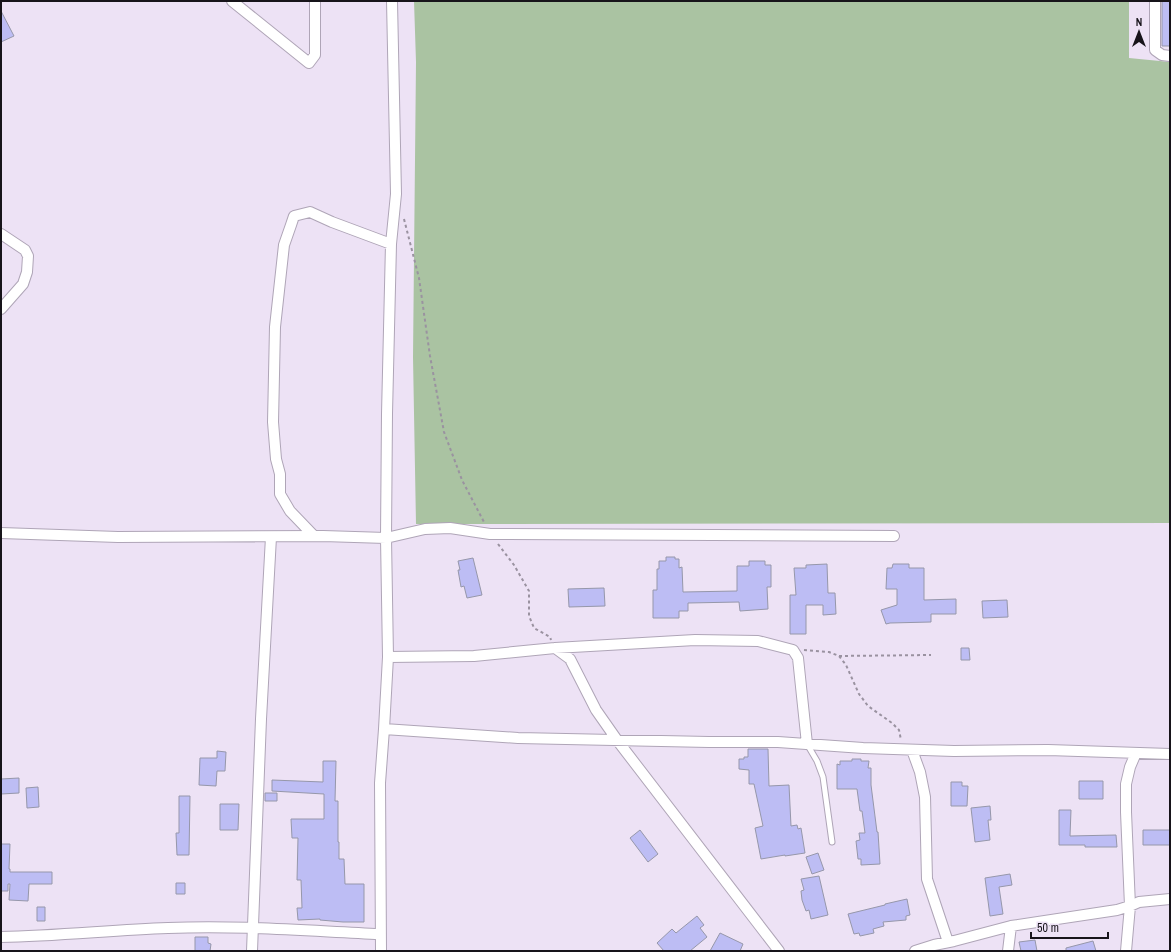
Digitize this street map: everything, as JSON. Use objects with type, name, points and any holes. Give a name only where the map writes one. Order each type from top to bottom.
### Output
[{"type":"street","points":[[232,1],[309,63],[315,55],[316,1]]},
{"type":"street","points":[[381,951],[380,783],[388,657],[386,538],[387,414],[391,244],[396,194],[392,1]]},
{"type":"street","points":[[1154,1],[1155,50],[1162,55],[1170,56]]},
{"type":"street","points":[[314,536],[290,511],[280,494],[280,474],[276,459],[273,422],[275,327],[284,245],[294,216],[310,212],[332,222],[391,244]]},
{"type":"street","points":[[1,234],[25,250],[28,256],[27,272],[23,284],[1,309]]},
{"type":"street","points":[[1,533],[118,537],[314,536],[386,538],[425,529],[450,528],[490,534],[894,536]]},
{"type":"street","points":[[252,951],[261,719],[271,537]]},
{"type":"street","points":[[388,657],[474,656],[555,648],[695,640],[758,641],[793,650],[798,658],[807,744]]},
{"type":"street","points":[[555,648],[570,659],[596,710],[617,740],[779,951]]},
{"type":"street","points":[[384,729],[518,738],[778,742],[901,750],[1048,750],[1170,754]]},
{"type":"street","points":[[912,750],[920,772],[925,797],[927,879],[948,942]]},
{"type":"street","points":[[1126,951],[1130,906],[1126,784],[1130,767],[1136,753]]},
{"type":"street","points":[[915,951],[1011,926],[1072,918],[1117,910],[1140,902],[1170,899]]},
{"type":"street","points":[[1008,951],[1011,926]]},
{"type":"street","points":[[1,937],[47,936],[169,928],[253,928],[380,934]]},
{"type":"lane","points":[[807,744],[817,761],[823,777],[832,842]]},
{"type":"path","points":[[402,214],[419,278],[430,356],[444,432],[462,480],[490,534],[514,565],[529,591],[529,616],[534,628],[550,637],[555,648]]},
{"type":"path","points":[[793,650],[830,652],[839,656],[931,655]]},
{"type":"path","points":[[839,656],[846,665],[859,694],[868,706],[892,723],[899,730],[901,750]]},
{"type":"green space","points":[[414,1],[1129,1],[1129,58],[1170,62],[1170,523],[416,524],[413,357],[416,62]]},
{"type":"building","points":[[1162,1],[1170,1],[1170,46],[1162,46]]},
{"type":"building","points":[[1,11],[14,36],[1,42]]},
{"type":"building","points":[[666,557],[675,557],[675,559],[679,559],[679,568],[682,567],[683,592],[737,591],[737,566],[749,566],[749,561],[765,561],[765,565],[771,565],[771,587],[767,587],[768,609],[740,611],[739,602],[688,603],[688,611],[679,611],[679,618],[653,618],[653,590],[657,590],[657,569],[659,569],[659,561],[666,561]]},
{"type":"building","points":[[473,558],[482,595],[467,598],[464,586],[461,587],[458,561]]},
{"type":"building","points":[[827,564],[828,593],[835,593],[836,614],[823,615],[823,605],[806,605],[806,634],[790,634],[790,595],[796,595],[794,568],[806,568],[806,565]]},
{"type":"building","points":[[893,564],[909,564],[909,568],[924,568],[924,600],[956,599],[956,614],[931,614],[931,622],[886,624],[881,610],[897,605],[897,589],[886,589],[887,568],[892,568]]},
{"type":"building","points":[[604,588],[605,606],[569,607],[568,589]]},
{"type":"building","points":[[1007,600],[1008,617],[983,618],[982,601]]},
{"type":"building","points":[[961,648],[969,648],[970,660],[961,660]]},
{"type":"building","points":[[748,749],[768,749],[769,786],[789,785],[791,826],[797,825],[798,829],[801,828],[805,853],[761,859],[755,828],[763,826],[754,784],[749,784],[749,770],[739,769],[739,759],[748,757]]},
{"type":"building","points":[[217,751],[226,752],[225,771],[217,771],[216,786],[199,785],[200,758],[217,758]]},
{"type":"building","points":[[852,759],[869,761],[868,768],[871,768],[871,785],[878,832],[880,864],[861,865],[861,859],[858,859],[856,841],[860,840],[859,833],[865,833],[857,789],[837,789],[837,764],[840,765],[840,761],[852,761]]},
{"type":"building","points":[[323,761],[336,761],[335,801],[338,801],[339,859],[344,859],[345,884],[364,884],[364,922],[343,922],[320,919],[298,920],[297,908],[302,908],[301,880],[297,880],[298,838],[292,838],[291,819],[324,819],[324,794],[272,791],[272,780],[323,782]]},
{"type":"building","points":[[19,778],[19,793],[1,794],[1,779]]},
{"type":"building","points":[[1079,781],[1103,781],[1103,799],[1079,799]]},
{"type":"building","points":[[951,782],[962,782],[962,786],[968,786],[967,806],[951,806]]},
{"type":"building","points":[[38,787],[39,807],[27,808],[26,788]]},
{"type":"building","points":[[265,793],[277,793],[277,801],[265,801]]},
{"type":"building","points":[[179,796],[190,796],[189,855],[177,855],[176,833],[179,833]]},
{"type":"building","points":[[220,804],[239,804],[238,830],[220,830]]},
{"type":"building","points":[[990,806],[991,820],[988,820],[990,840],[975,842],[971,808]]},
{"type":"building","points":[[1059,810],[1071,810],[1070,836],[1116,835],[1117,847],[1059,845]]},
{"type":"building","points":[[640,830],[658,854],[648,862],[630,838]]},
{"type":"building","points":[[1143,830],[1170,830],[1170,845],[1143,845]]},
{"type":"building","points":[[1,844],[10,844],[10,872],[52,872],[52,884],[29,884],[28,901],[9,900],[10,884],[8,884],[8,891],[1,891]]},
{"type":"building","points":[[818,853],[824,870],[812,874],[806,857]]},
{"type":"building","points":[[1010,874],[1012,885],[999,887],[1003,914],[990,916],[985,878]]},
{"type":"building","points":[[819,876],[828,915],[811,919],[809,910],[806,911],[802,900],[801,891],[804,890],[801,879]]},
{"type":"building","points":[[176,883],[185,883],[185,894],[176,894]]},
{"type":"building","points":[[907,899],[910,915],[906,916],[906,920],[883,922],[884,926],[873,929],[874,933],[860,936],[859,933],[854,934],[848,914]]},
{"type":"building","points":[[37,907],[45,907],[45,921],[37,921]]},
{"type":"building","points":[[697,916],[704,925],[700,928],[707,937],[690,951],[664,951],[657,943],[672,929],[676,933]]},
{"type":"building","points":[[720,933],[743,944],[740,951],[710,951]]},
{"type":"building","points":[[195,937],[208,937],[208,943],[211,944],[210,951],[195,951]]},
{"type":"building","points":[[1035,940],[1037,951],[1021,951],[1019,942]]},
{"type":"building","points":[[1093,941],[1096,951],[1066,951],[1066,948]]}]
